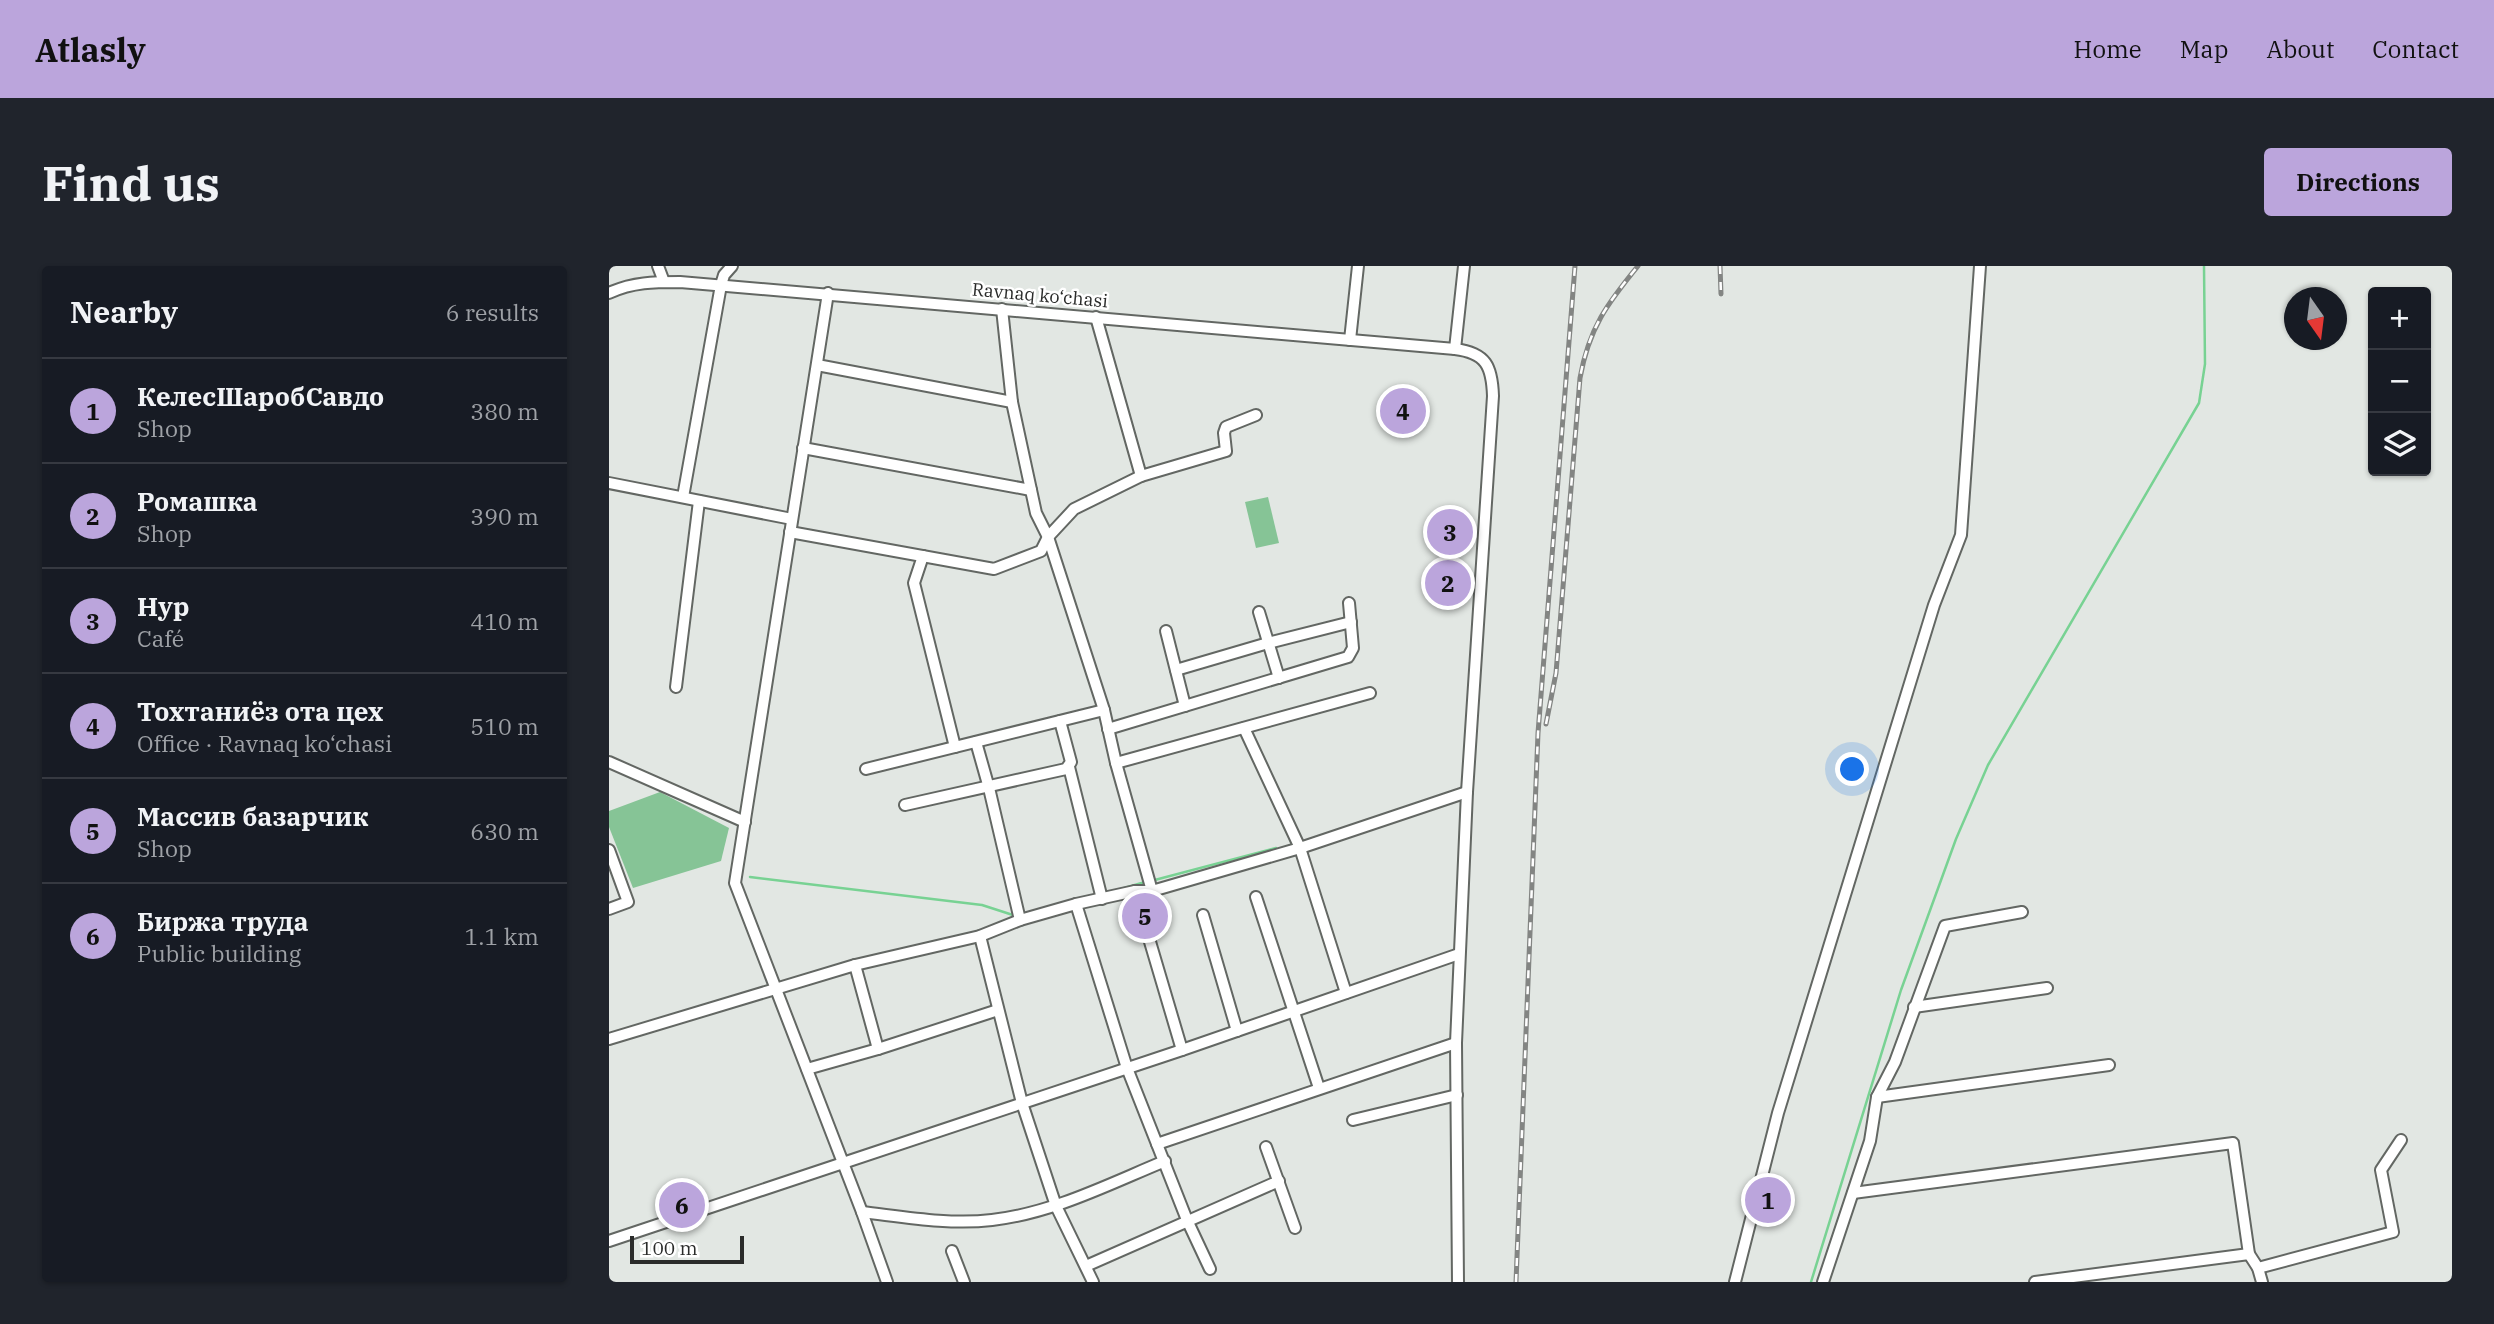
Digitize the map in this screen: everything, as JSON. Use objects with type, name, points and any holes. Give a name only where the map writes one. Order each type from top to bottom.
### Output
[{"type":"street","points":[[658,266],[664,282]]},
{"type":"street","points":[[683,497],[720,285],[732,266]]},
{"type":"street","points":[[1350,340],[1358,266]]},
{"type":"street","points":[[1455,349],[1464,266]]},
{"type":"street","points":[[1735,1282],[1778,1113],[1934,605],[1961,535],[1980,266]]},
{"type":"street","name":"Ravnaq ko‘chasi","points":[[609,293],[626,285],[642,282],[720,285],[1455,349],[1477,354],[1487,365],[1492,379],[1493,396],[1467,792]]},
{"type":"street","points":[[828,293],[735,883],[887,1282]]},
{"type":"street","points":[[1002,309],[1012,402],[1036,513],[1048,537],[1104,710],[1151,891]]},
{"type":"street","points":[[1096,317],[1141,477]]},
{"type":"street","points":[[817,365],[1012,402]]},
{"type":"street","points":[[790,531],[993,569],[1041,551],[1048,537],[1073,509],[1141,477],[1226,451],[1226,427],[1257,415]]},
{"type":"street","points":[[803,448],[1031,490]]},
{"type":"street","points":[[609,483],[792,519]]},
{"type":"street","points":[[676,687],[699,500]]},
{"type":"street","points":[[923,556],[914,583],[955,747]]},
{"type":"street","points":[[1108,729],[1348,657],[1353,648],[1349,603]]},
{"type":"street","points":[[1259,612],[1279,678]]},
{"type":"street","points":[[1176,670],[1351,622]]},
{"type":"street","points":[[1166,631],[1185,706]]},
{"type":"street","points":[[1116,763],[1370,693]]},
{"type":"street","points":[[866,769],[1104,710]]},
{"type":"street","points":[[1060,721],[1102,899]]},
{"type":"street","points":[[1244,728],[1300,848],[1346,993]]},
{"type":"street","points":[[976,742],[1020,920]]},
{"type":"street","points":[[609,762],[745,822]]},
{"type":"street","points":[[905,805],[989,788],[1069,767]]},
{"type":"street","points":[[609,1040],[855,965],[979,936],[1020,920],[1076,904],[1135,891],[1151,891],[1300,848],[1467,792],[1455,1043],[1458,1282]]},
{"type":"street","points":[[609,850],[628,902],[609,909]]},
{"type":"street","points":[[1135,891],[1182,1050]]},
{"type":"street","points":[[1256,897],[1319,1088]]},
{"type":"street","points":[[1076,904],[1128,1068],[1187,1220],[1210,1269]]},
{"type":"street","points":[[1823,1282],[1870,1142],[1877,1097],[1895,1062],[1945,926],[2022,912]]},
{"type":"street","points":[[1203,915],[1237,1031]]},
{"type":"street","points":[[979,936],[1022,1103],[1056,1206],[1093,1282]]},
{"type":"street","points":[[609,1241],[1182,1050],[1459,954]]},
{"type":"street","points":[[855,965],[878,1049]]},
{"type":"street","points":[[1914,1007],[2047,988]]},
{"type":"street","points":[[807,1069],[998,1010]]},
{"type":"street","points":[[1157,1144],[1455,1043]]},
{"type":"street","points":[[1877,1097],[2109,1065]]},
{"type":"street","points":[[1353,1120],[1457,1095]]},
{"type":"street","points":[[2258,1268],[2393,1232],[2381,1170],[2401,1140]]},
{"type":"street","points":[[1853,1193],[2233,1143],[2249,1254],[2258,1268],[2262,1282]]},
{"type":"street","points":[[1266,1147],[1295,1228]]},
{"type":"street","points":[[862,1212],[936,1220],[991,1220],[1056,1206],[1165,1161]]},
{"type":"street","points":[[1086,1266],[1279,1181]]},
{"type":"street","points":[[952,1251],[964,1282]]},
{"type":"street","points":[[2035,1282],[2249,1254]]},
{"type":"green space","points":[[1268,497],[1279,543],[1256,548],[1245,502]]},
{"type":"green space","points":[[660,792],[729,828],[721,861],[633,888],[609,827],[609,811]]},
{"type":"waterway","points":[[1811,1282],[1901,990],[1956,839],[1988,765],[2199,403],[2205,364],[2204,266]]},
{"type":"waterway","points":[[1151,881],[1276,848]]},
{"type":"waterway","points":[[750,877],[982,905],[1016,916]]},
{"type":"waterway","points":[[1121,889],[1145,882]]},
{"type":"railway","points":[[1516,1282],[1538,733],[1575,266]]},
{"type":"railway","points":[[1546,724],[1556,673],[1580,378],[1594,331],[1617,293],[1638,266]]},
{"type":"railway","points":[[1720,266],[1721,294]]},
{"type":"place","name":"Тохтаниёз ота цех","points":[[1403,411]]},
{"type":"place","name":"Нур","points":[[1450,532]]},
{"type":"place","name":"Ромашка","points":[[1448,583]]},
{"type":"place","name":"Массив базарчик","points":[[1145,916]]},
{"type":"place","name":"КелесШаробСавдо","points":[[1768,1200]]},
{"type":"place","name":"Биржа труда","points":[[682,1205]]}]
